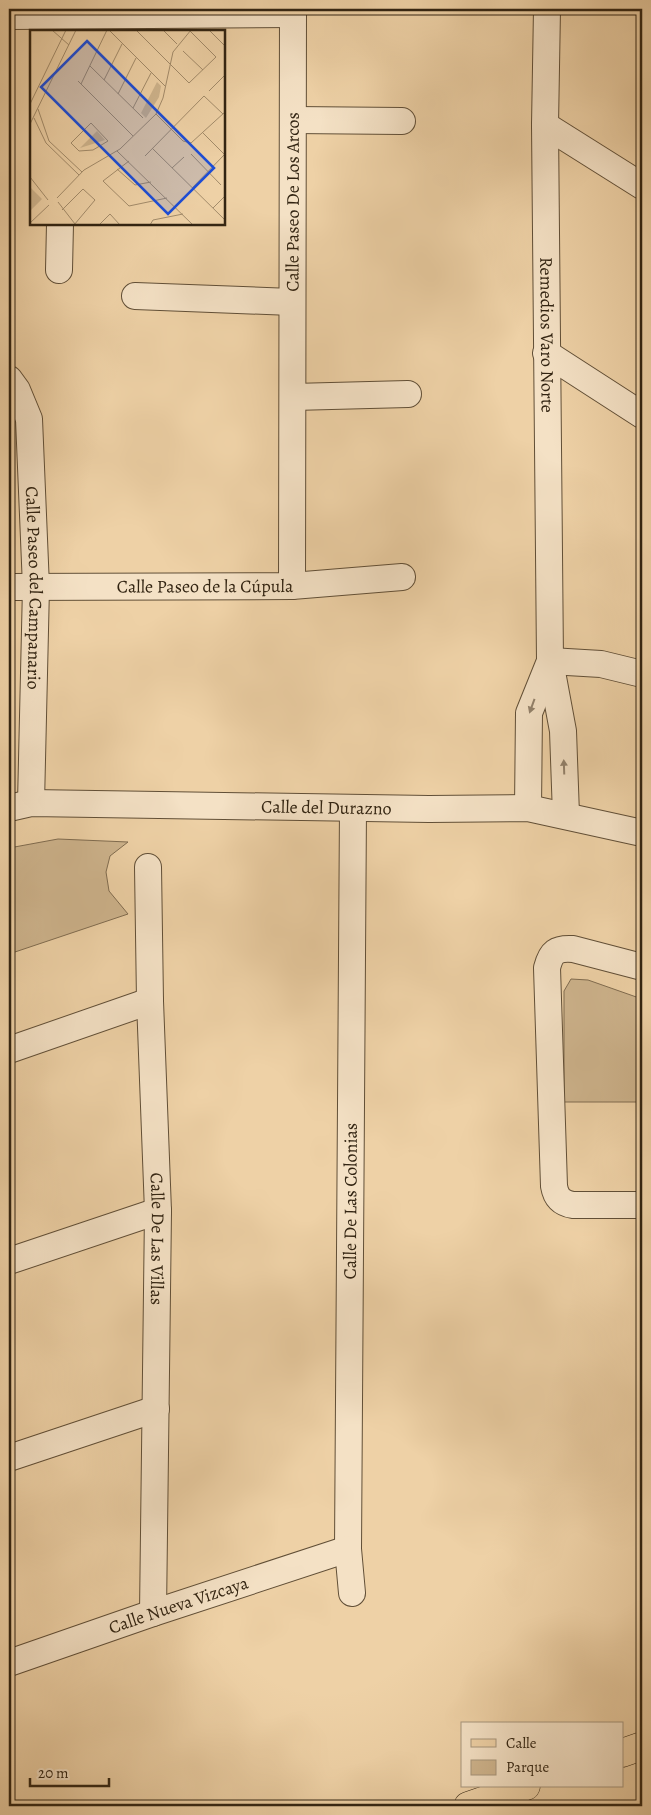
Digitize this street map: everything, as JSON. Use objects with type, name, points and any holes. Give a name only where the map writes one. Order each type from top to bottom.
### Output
[{"type":"main road","points":[[624,1752],[642,1746]]},
{"type":"main road","points":[[468,1806],[520,1788]]},
{"type":"street","name":"Remedios Varo Norte","points":[[547,9],[544,125],[550,660],[563,731],[566,815]]},
{"type":"street","points":[[9,16],[62,18],[293,11]]},
{"type":"street","name":"Calle Paseo De Los Arcos","points":[[292,586],[293,11]]},
{"type":"street","points":[[294,120],[402,121]]},
{"type":"street","points":[[544,125],[642,186]]},
{"type":"street","points":[[59,270],[60,225]]},
{"type":"street","points":[[135,296],[292,302]]},
{"type":"street","points":[[546,353],[642,416]]},
{"type":"street","name":"Calle Paseo del Campanario","points":[[9,379],[17,390],[29,419],[36,587],[20,805]]},
{"type":"street","points":[[293,396],[408,394]]},
{"type":"street","name":"Calle Paseo de la Cúpula","points":[[9,587],[292,586],[402,577]]},
{"type":"street","name":"Remedios Varo Norte","points":[[528,808],[530,713],[550,660]]},
{"type":"street","points":[[550,660],[601,664],[642,674]]},
{"type":"street","name":"Calle del Durazno","points":[[20,805],[528,808],[642,833]]},
{"type":"street","name":"Calle De Las Colonias","points":[[352,1593],[348,1549],[353,808]]},
{"type":"street","name":"Calle De Las Villas","points":[[148,867],[150,1001],[158,1212],[153,1613]]},
{"type":"street","points":[[642,968],[563,948],[555,952],[549,959],[547,968],[555,1194],[559,1200],[573,1205],[642,1205]]},
{"type":"street","points":[[9,1050],[150,1001]]},
{"type":"street","points":[[9,1261],[158,1212]]},
{"type":"street","points":[[9,1458],[156,1409]]},
{"type":"street","name":"Calle Nueva Vizcaya","points":[[9,1663],[348,1549]]},
{"type":"green space","points":[[58,839],[128,842],[110,856],[106,872],[109,891],[128,914],[9,954],[9,848]]},
{"type":"green space","points":[[571,979],[588,980],[642,999],[642,1102],[564,1102],[564,991]]},
{"type":"railway","points":[[621,1806],[642,1799]]}]
